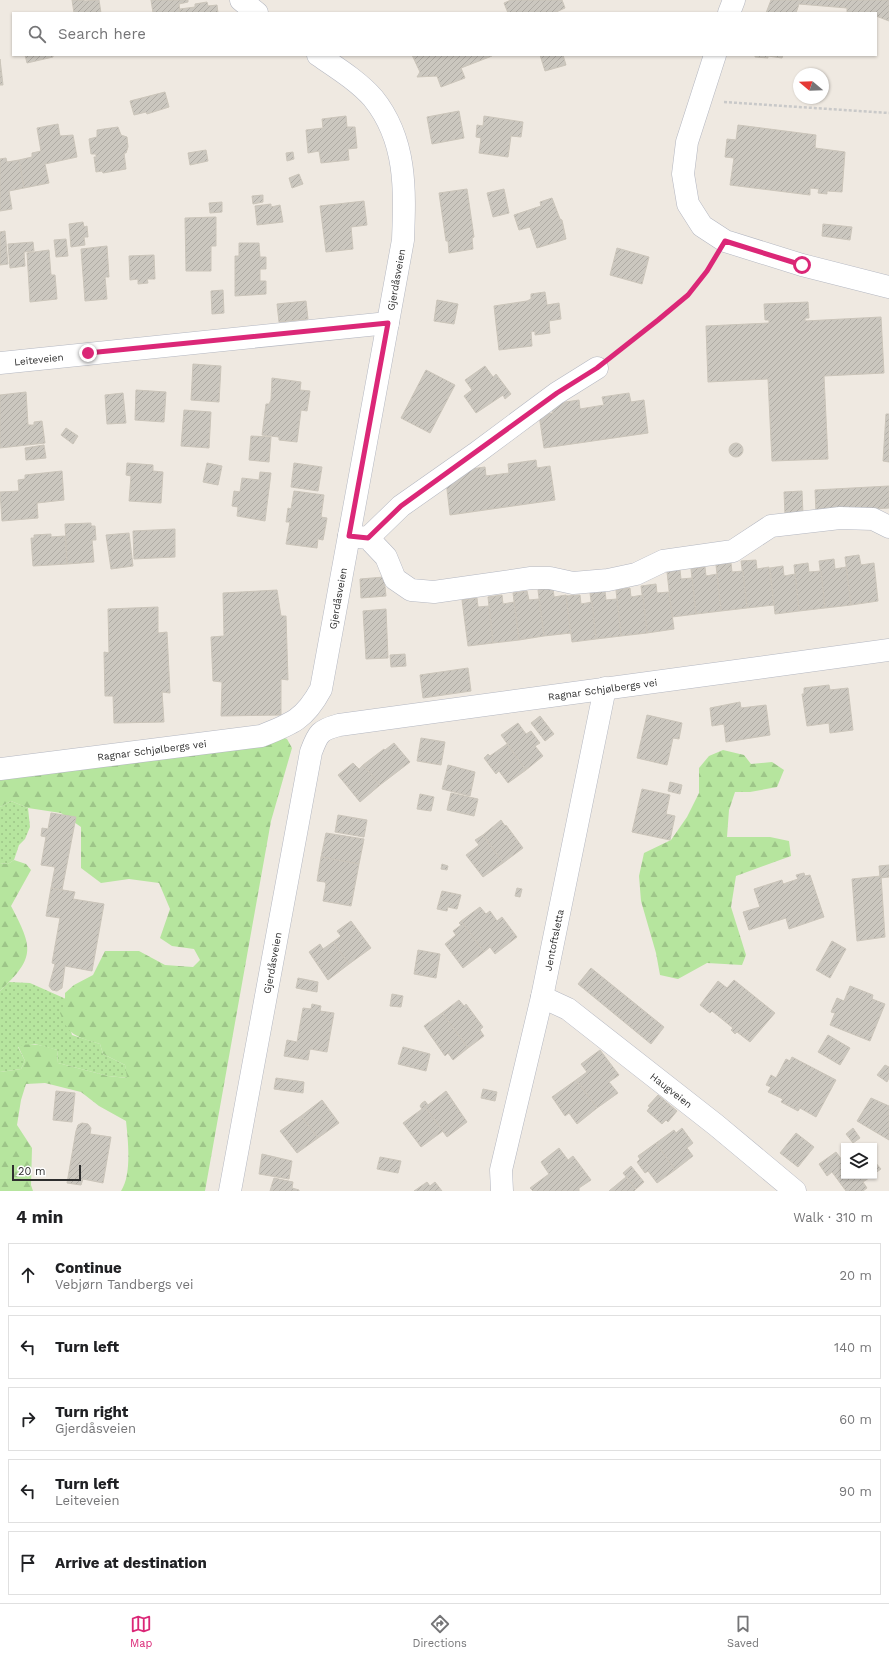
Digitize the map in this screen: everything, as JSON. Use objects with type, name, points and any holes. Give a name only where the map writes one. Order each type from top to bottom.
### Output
[{"type":"street","points":[[241,0],[256,12]]},
{"type":"street","points":[[729,12],[734,0]]},
{"type":"street","name":"Gjerdåsveien","points":[[301,718],[312,706],[321,689],[359,537],[388,323],[404,240],[405,194],[401,156],[391,129],[372,98],[348,75],[320,56]]},
{"type":"street","points":[[715,56],[687,142],[683,174],[688,204],[702,226],[725,241],[802,265],[889,287]]},
{"type":"street","name":"Leiteveien","points":[[0,363],[388,323]]},
{"type":"street","points":[[597,368],[557,393],[359,537],[386,557],[395,579],[410,590],[434,592],[531,578],[550,578],[573,584],[608,580],[636,574],[663,561],[732,551],[772,526],[840,518],[873,519],[889,527]]},
{"type":"street","name":"Ragnar Schjølbergs vei","points":[[317,734],[327,728],[339,725],[889,650]]},
{"type":"street","name":"Jentoftsletta","points":[[502,1191],[502,1170],[542,998],[605,688]]},
{"type":"street","name":"Ragnar Schjølbergs vei","points":[[0,769],[261,736],[284,727],[301,718]]},
{"type":"street","name":"Gjerdåsveien","points":[[230,1191],[311,752],[317,734]]},
{"type":"street","name":"Haugveien","points":[[542,998],[568,1009],[716,1125],[795,1191]]},
{"type":"path","points":[[700,100],[889,113]]},
{"type":"path","points":[[597,368],[688,295],[707,271],[725,241]]},
{"type":"green space","points":[[280,736],[287,739],[292,748],[271,821],[205,1191],[121,1191],[127,1176],[128,1167],[126,1121],[99,1106],[81,1092],[45,1083],[26,1084],[21,1100],[17,1125],[32,1148],[31,1185],[33,1191],[0,1191],[0,1072],[21,1069],[25,1061],[18,1046],[33,1045],[52,1048],[57,1050],[58,1063],[108,1076],[127,1078],[125,1065],[103,1054],[100,1044],[75,1035],[67,1027],[60,1013],[65,1006],[65,993],[74,985],[93,975],[105,951],[139,951],[165,965],[193,967],[200,960],[194,949],[172,946],[160,938],[170,909],[159,883],[129,879],[101,883],[81,868],[81,827],[61,813],[28,808],[11,801],[0,807],[0,780]]},
{"type":"green space","points":[[723,750],[744,755],[751,764],[772,762],[784,770],[777,787],[750,792],[735,792],[729,810],[727,837],[770,837],[789,841],[791,856],[736,876],[731,907],[746,955],[742,965],[707,963],[678,979],[660,975],[656,953],[641,901],[639,876],[644,853],[671,840],[687,817],[699,793],[699,768],[709,756]]},
{"type":"green space","points":[[11,801],[28,808],[30,827],[25,839],[19,845],[14,860],[8,864],[0,863],[0,807]]},
{"type":"green space","points":[[14,860],[26,864],[31,870],[11,906],[24,932],[27,942],[27,952],[20,969],[0,991],[0,863],[8,864]]},
{"type":"green space","points":[[9,982],[30,983],[66,999],[65,1006],[72,1035],[100,1044],[103,1054],[125,1065],[128,1078],[108,1076],[58,1063],[57,1050],[35,1044],[18,1047],[25,1061],[21,1069],[0,1072],[0,991]]},
{"type":"building","points":[[72,0],[99,0],[101,12],[74,12]]},
{"type":"building","points":[[151,0],[188,0],[188,2],[179,4],[180,12],[153,12]]},
{"type":"building","points":[[511,0],[562,0],[565,8],[556,12],[508,12],[504,3]]},
{"type":"building","points":[[771,0],[889,0],[889,21],[877,16],[877,12],[847,12],[847,8],[799,4],[796,12],[766,12]]},
{"type":"building","points":[[207,2],[208,6],[217,5],[218,12],[180,12],[180,9],[195,7],[195,4]]},
{"type":"building","points":[[25,56],[53,56],[53,57],[27,63]]},
{"type":"building","points":[[412,56],[492,56],[461,68],[465,78],[441,87],[437,76],[417,77],[420,72]]},
{"type":"building","points":[[540,56],[563,56],[566,65],[545,71]]},
{"type":"building","points":[[768,56],[768,58],[755,57]]},
{"type":"building","points":[[768,56],[783,56],[782,58]]},
{"type":"building","points":[[0,59],[3,85],[0,85]]},
{"type":"building","points":[[165,92],[169,107],[147,114],[146,112],[134,115],[130,101]]},
{"type":"building","points":[[459,111],[464,138],[432,144],[427,117]]},
{"type":"building","points":[[346,116],[347,127],[355,127],[357,148],[348,149],[349,160],[321,163],[319,151],[308,153],[306,130],[323,128],[322,119]]},
{"type":"building","points":[[484,116],[523,122],[521,137],[511,136],[508,157],[479,153],[481,138],[476,137],[477,125],[483,126]]},
{"type":"building","points":[[58,124],[60,136],[73,135],[77,157],[45,164],[49,183],[24,188],[19,160],[32,157],[32,153],[41,151],[37,128]]},
{"type":"building","points":[[738,125],[816,135],[815,148],[845,152],[842,192],[827,191],[827,194],[818,193],[819,189],[810,188],[810,195],[730,185],[734,158],[725,157],[727,139],[736,140]]},
{"type":"building","points":[[118,127],[121,135],[127,137],[128,147],[126,153],[124,153],[126,169],[103,173],[102,171],[96,172],[94,157],[96,157],[96,154],[91,154],[89,139],[97,137],[97,130]]},
{"type":"building","points":[[206,150],[208,161],[190,165],[188,153]]},
{"type":"building","points":[[293,152],[294,159],[287,161],[286,153]]},
{"type":"building","points":[[6,158],[7,162],[19,160],[24,188],[9,191],[12,209],[0,211],[0,159]]},
{"type":"building","points":[[299,174],[303,184],[292,188],[289,178]]},
{"type":"building","points":[[467,189],[474,237],[472,238],[473,249],[449,253],[439,193]]},
{"type":"building","points":[[504,189],[509,213],[493,217],[487,193]]},
{"type":"building","points":[[263,195],[263,202],[253,204],[252,196]]},
{"type":"building","points":[[552,198],[560,219],[562,220],[566,239],[537,248],[530,227],[519,230],[514,215],[541,206],[540,202]]},
{"type":"building","points":[[364,201],[367,225],[351,227],[353,249],[326,252],[320,206]]},
{"type":"building","points":[[222,202],[222,212],[210,213],[209,203]]},
{"type":"building","points":[[271,204],[271,207],[280,205],[283,222],[257,225],[255,206]]},
{"type":"building","points":[[216,217],[216,246],[211,246],[211,271],[186,271],[185,218]]},
{"type":"building","points":[[83,222],[84,227],[87,226],[88,237],[84,237],[85,245],[71,247],[69,224]]},
{"type":"building","points":[[823,224],[852,227],[850,240],[822,236]]},
{"type":"building","points":[[5,231],[8,264],[0,265],[0,232]]},
{"type":"building","points":[[66,239],[68,256],[56,257],[54,240]]},
{"type":"building","points":[[33,242],[34,251],[24,252],[25,266],[10,268],[8,244]]},
{"type":"building","points":[[239,243],[259,243],[260,257],[266,257],[266,269],[260,269],[260,281],[266,281],[266,294],[235,296],[235,256],[239,256]]},
{"type":"building","points":[[107,246],[109,277],[105,277],[107,299],[85,301],[81,249]]},
{"type":"building","points":[[617,248],[649,257],[642,284],[610,275]]},
{"type":"building","points":[[49,250],[51,275],[55,275],[57,299],[30,302],[27,253]]},
{"type":"building","points":[[154,255],[155,279],[147,279],[148,283],[138,284],[138,279],[130,280],[129,256]]},
{"type":"building","points":[[223,290],[224,313],[212,314],[211,291]]},
{"type":"building","points":[[545,292],[547,305],[559,303],[561,319],[549,321],[550,333],[535,335],[535,331],[531,332],[532,346],[499,350],[494,306],[527,301],[531,299],[531,294]]},
{"type":"building","points":[[437,300],[458,304],[454,324],[434,321]]},
{"type":"building","points":[[306,301],[308,319],[279,322],[277,304]]},
{"type":"building","points":[[808,302],[809,318],[805,318],[805,321],[881,317],[884,373],[824,376],[828,459],[772,461],[768,379],[708,382],[706,326],[769,323],[769,320],[765,320],[764,304]]},
{"type":"building","points":[[193,364],[221,366],[219,402],[191,400]]},
{"type":"building","points":[[485,366],[493,377],[496,374],[511,394],[505,399],[503,395],[476,413],[464,396],[472,390],[465,380]]},
{"type":"building","points":[[426,370],[455,385],[430,433],[401,418]]},
{"type":"building","points":[[272,378],[301,382],[300,390],[310,391],[307,411],[301,410],[297,442],[279,440],[279,437],[262,435],[266,404],[269,404],[271,400]]},
{"type":"building","points":[[136,390],[166,392],[164,422],[135,420]]},
{"type":"building","points":[[26,392],[28,425],[34,425],[34,422],[42,421],[45,443],[0,448],[0,395]]},
{"type":"building","points":[[123,393],[126,423],[107,424],[105,395]]},
{"type":"building","points":[[629,393],[631,402],[644,400],[648,433],[544,448],[539,415],[553,413],[551,404],[579,400],[580,409],[604,405],[602,397]]},
{"type":"building","points":[[184,410],[211,412],[209,448],[181,446]]},
{"type":"building","points":[[886,414],[889,414],[889,462],[883,461]]},
{"type":"building","points":[[66,428],[78,436],[73,444],[61,435]]},
{"type":"building","points":[[251,436],[271,437],[269,462],[249,460]]},
{"type":"building","points":[[733,443],[739,443],[743,447],[743,453],[739,457],[733,457],[729,453],[729,447]]},
{"type":"building","points":[[44,445],[46,458],[26,460],[25,448]]},
{"type":"building","points":[[536,460],[537,468],[550,466],[555,500],[450,515],[446,481],[458,480],[457,471],[485,467],[486,476],[509,473],[508,464]]},
{"type":"building","points":[[127,463],[153,465],[153,471],[163,472],[161,503],[129,501],[131,476],[126,475]]},
{"type":"building","points":[[207,463],[222,466],[218,485],[203,482]]},
{"type":"building","points":[[294,463],[322,467],[318,491],[291,487]]},
{"type":"building","points":[[62,471],[64,500],[37,503],[38,518],[2,521],[0,492],[19,491],[18,480],[25,479],[25,475]]},
{"type":"building","points":[[260,472],[271,473],[265,521],[237,516],[238,507],[232,506],[234,491],[240,492],[242,478],[259,480]]},
{"type":"building","points":[[889,486],[889,508],[816,513],[815,490]]},
{"type":"building","points":[[294,491],[324,495],[321,517],[327,518],[323,540],[318,539],[317,548],[286,544],[290,522],[286,522],[288,508],[291,509]]},
{"type":"building","points":[[802,491],[803,514],[785,515],[784,492]]},
{"type":"building","points":[[91,523],[91,526],[95,526],[96,540],[92,540],[94,562],[67,564],[65,524]]},
{"type":"building","points":[[175,529],[175,557],[134,559],[133,531]]},
{"type":"building","points":[[129,533],[133,566],[111,569],[106,535]]},
{"type":"building","points":[[51,534],[51,537],[65,536],[67,564],[33,566],[31,538],[34,538],[34,535]]},
{"type":"building","points":[[859,555],[861,565],[874,563],[878,601],[851,605],[845,557]]},
{"type":"building","points":[[834,559],[835,569],[846,567],[851,605],[825,608],[819,561]]},
{"type":"building","points":[[756,560],[757,569],[769,567],[774,605],[747,608],[741,561]]},
{"type":"building","points":[[731,563],[732,572],[743,571],[747,608],[721,611],[716,565]]},
{"type":"building","points":[[808,563],[809,572],[821,571],[825,608],[799,611],[794,565]]},
{"type":"building","points":[[783,566],[784,576],[795,574],[799,611],[775,614],[770,568]]},
{"type":"building","points":[[705,567],[706,576],[717,574],[721,611],[696,614],[691,569]]},
{"type":"building","points":[[680,570],[681,579],[692,578],[696,614],[672,617],[667,572]]},
{"type":"building","points":[[384,577],[386,596],[361,598],[360,579]]},
{"type":"building","points":[[656,584],[657,593],[669,592],[674,629],[647,633],[641,586]]},
{"type":"building","points":[[553,588],[554,597],[566,595],[571,633],[544,636],[538,590]]},
{"type":"building","points":[[630,588],[631,597],[643,595],[647,633],[621,636],[616,590]]},
{"type":"building","points":[[277,590],[281,616],[286,616],[288,680],[281,679],[281,715],[221,716],[222,682],[213,681],[211,637],[224,636],[223,593]]},
{"type":"building","points":[[527,591],[529,600],[539,599],[544,636],[519,640],[513,593]]},
{"type":"building","points":[[605,591],[606,600],[617,599],[621,636],[596,639],[590,593]]},
{"type":"building","points":[[502,595],[503,604],[514,602],[519,640],[493,643],[488,597]]},
{"type":"building","points":[[580,595],[581,604],[592,602],[596,639],[572,642],[566,596]]},
{"type":"building","points":[[477,598],[478,607],[489,606],[493,643],[468,646],[462,600]]},
{"type":"building","points":[[158,607],[158,633],[167,632],[170,693],[162,692],[164,722],[114,723],[113,696],[105,696],[104,652],[109,653],[108,609]]},
{"type":"building","points":[[386,609],[388,658],[366,659],[363,611]]},
{"type":"building","points":[[405,654],[406,666],[391,667],[390,655]]},
{"type":"building","points":[[468,668],[471,691],[423,698],[420,675]]},
{"type":"building","points":[[829,685],[830,690],[848,688],[853,730],[830,733],[829,723],[807,726],[802,694],[804,694],[804,688]]},
{"type":"building","points":[[740,702],[741,708],[766,705],[770,735],[726,742],[724,724],[712,726],[710,708]]},
{"type":"building","points":[[647,715],[682,723],[679,739],[673,738],[667,765],[637,758]]},
{"type":"building","points":[[540,716],[554,734],[545,741],[531,723]]},
{"type":"building","points":[[518,723],[526,734],[531,731],[540,743],[535,746],[543,756],[526,770],[501,735]]},
{"type":"building","points":[[421,738],[445,742],[441,765],[417,761]]},
{"type":"building","points":[[394,743],[410,762],[380,785],[363,765]]},
{"type":"building","points":[[507,744],[526,770],[508,783],[499,771],[496,774],[484,758],[488,754],[490,756]]},
{"type":"building","points":[[353,763],[359,769],[363,765],[380,785],[360,802],[338,775]]},
{"type":"building","points":[[448,765],[475,772],[470,796],[442,789]]},
{"type":"building","points":[[670,782],[682,785],[680,794],[668,791]]},
{"type":"building","points":[[642,789],[670,795],[666,814],[675,816],[670,840],[632,832]]},
{"type":"building","points":[[451,793],[478,799],[474,816],[447,810]]},
{"type":"building","points":[[420,794],[434,797],[431,811],[417,809]]},
{"type":"building","points":[[51,813],[76,817],[62,890],[51,888],[55,867],[41,865],[46,837],[41,836],[42,828],[48,829]]},
{"type":"building","points":[[338,815],[367,820],[364,837],[335,832]]},
{"type":"building","points":[[501,820],[523,848],[503,863],[483,835]]},
{"type":"building","points":[[326,833],[364,839],[359,864],[321,857]]},
{"type":"building","points":[[483,835],[503,863],[483,877],[466,855],[479,845],[475,840]]},
{"type":"building","points":[[321,857],[359,864],[351,906],[323,901],[326,884],[325,882],[317,881]]},
{"type":"building","points":[[442,864],[448,866],[447,870],[441,869]]},
{"type":"building","points":[[889,865],[889,877],[880,878],[879,866]]},
{"type":"building","points":[[804,873],[805,876],[810,875],[824,917],[789,929],[786,918],[749,930],[743,912],[760,907],[754,889],[782,880],[783,884],[798,879],[796,875]]},
{"type":"building","points":[[881,876],[885,937],[857,941],[852,879]]},
{"type":"building","points":[[51,888],[75,892],[73,899],[104,904],[92,971],[65,966],[62,988],[57,991],[52,990],[49,986],[55,964],[52,963],[60,918],[46,916]]},
{"type":"building","points":[[517,888],[522,889],[520,897],[515,896]]},
{"type":"building","points":[[442,891],[461,895],[457,909],[448,907],[447,911],[437,909]]},
{"type":"building","points":[[480,907],[486,914],[490,911],[497,921],[502,917],[517,937],[495,954],[490,947],[484,952],[461,921]]},
{"type":"building","points":[[351,921],[371,948],[349,964],[333,942],[341,936],[337,931]]},
{"type":"building","points":[[461,921],[484,952],[463,968],[445,944],[456,935],[453,931],[461,925],[459,923]]},
{"type":"building","points":[[832,941],[846,949],[830,978],[816,970]]},
{"type":"building","points":[[333,942],[349,964],[328,980],[309,952],[320,944],[323,949]]},
{"type":"building","points":[[418,950],[440,954],[436,978],[414,974]]},
{"type":"building","points":[[591,968],[664,1027],[651,1044],[578,984]]},
{"type":"building","points":[[298,978],[318,982],[317,992],[296,988]]},
{"type":"building","points":[[734,980],[775,1013],[750,1042],[737,1032],[735,1034],[731,1030],[733,1028],[712,1011],[710,1013],[700,1005],[718,981],[727,988]]},
{"type":"building","points":[[850,986],[873,995],[872,999],[885,1004],[870,1041],[830,1025],[835,1013],[831,1012],[837,998],[844,1001]]},
{"type":"building","points":[[392,994],[403,996],[401,1007],[390,1006]]},
{"type":"building","points":[[459,1000],[464,1006],[466,1004],[483,1027],[480,1030],[484,1036],[468,1048],[442,1013]]},
{"type":"building","points":[[312,1004],[321,1006],[320,1011],[334,1013],[327,1052],[310,1049],[308,1060],[284,1056],[287,1040],[297,1042],[303,1008],[311,1009]]},
{"type":"building","points":[[442,1013],[468,1048],[453,1060],[448,1053],[445,1056],[424,1026]]},
{"type":"building","points":[[828,1035],[850,1048],[840,1065],[818,1052]]},
{"type":"building","points":[[403,1047],[430,1054],[426,1071],[398,1064]]},
{"type":"building","points":[[600,1050],[619,1075],[609,1082],[618,1093],[597,1108],[576,1080],[587,1072],[581,1064]]},
{"type":"building","points":[[792,1057],[836,1080],[816,1117],[800,1108],[798,1111],[781,1102],[783,1099],[768,1092],[771,1087],[766,1085],[771,1075],[776,1078],[786,1059],[790,1061]]},
{"type":"building","points":[[885,1065],[889,1067],[889,1078],[887,1082],[877,1075]]},
{"type":"building","points":[[276,1078],[304,1082],[303,1093],[274,1089]]},
{"type":"building","points":[[576,1080],[597,1108],[577,1124],[569,1113],[565,1116],[552,1097]]},
{"type":"building","points":[[483,1089],[497,1092],[495,1101],[481,1098]]},
{"type":"building","points":[[56,1091],[75,1093],[72,1122],[53,1120]]},
{"type":"building","points":[[446,1091],[467,1122],[447,1137],[422,1103],[425,1101],[428,1105]]},
{"type":"building","points":[[658,1095],[677,1111],[668,1122],[666,1120],[662,1124],[647,1111],[650,1107],[648,1106]]},
{"type":"building","points":[[871,1098],[889,1106],[889,1140],[857,1121]]},
{"type":"building","points":[[322,1100],[339,1123],[318,1138],[301,1116]]},
{"type":"building","points":[[422,1103],[443,1131],[421,1147],[403,1123],[422,1109],[420,1106]]},
{"type":"building","points":[[301,1116],[318,1138],[297,1153],[280,1131]]},
{"type":"building","points":[[82,1123],[88,1124],[91,1128],[90,1134],[111,1137],[103,1183],[83,1179],[81,1185],[67,1183],[76,1131],[78,1125]]},
{"type":"building","points":[[682,1128],[693,1143],[687,1148],[693,1156],[675,1170],[656,1143],[674,1130],[676,1133]]},
{"type":"building","points":[[853,1128],[860,1138],[853,1143],[846,1134]]},
{"type":"building","points":[[796,1133],[814,1147],[798,1167],[780,1153]]},
{"type":"building","points":[[656,1143],[675,1170],[657,1183],[648,1171],[645,1173],[637,1162],[640,1159],[638,1156]]},
{"type":"building","points":[[559,1148],[568,1160],[573,1156],[591,1180],[579,1188],[579,1191],[533,1191],[530,1188],[549,1174],[541,1162]]},
{"type":"building","points":[[836,1152],[841,1159],[841,1179],[868,1179],[863,1182],[867,1188],[863,1191],[846,1191],[832,1172],[827,1176],[819,1164]]},
{"type":"building","points":[[262,1154],[292,1161],[289,1179],[259,1174]]},
{"type":"building","points":[[380,1157],[401,1161],[398,1173],[377,1169]]},
{"type":"building","points":[[877,1164],[881,1169],[877,1172]]},
{"type":"building","points":[[631,1166],[644,1182],[636,1189],[623,1173]]},
{"type":"building","points":[[626,1177],[636,1189],[634,1191],[609,1191]]},
{"type":"building","points":[[274,1178],[293,1182],[292,1188],[299,1191],[270,1191]]},
{"type":"building","points":[[427,1182],[430,1186],[435,1182],[442,1191],[414,1191]]},
{"type":"route","points":[[88,353],[388,323],[349,536],[368,538],[401,506],[475,454],[557,393],[597,368],[658,320],[688,295],[707,271],[725,241],[802,265]]}]
